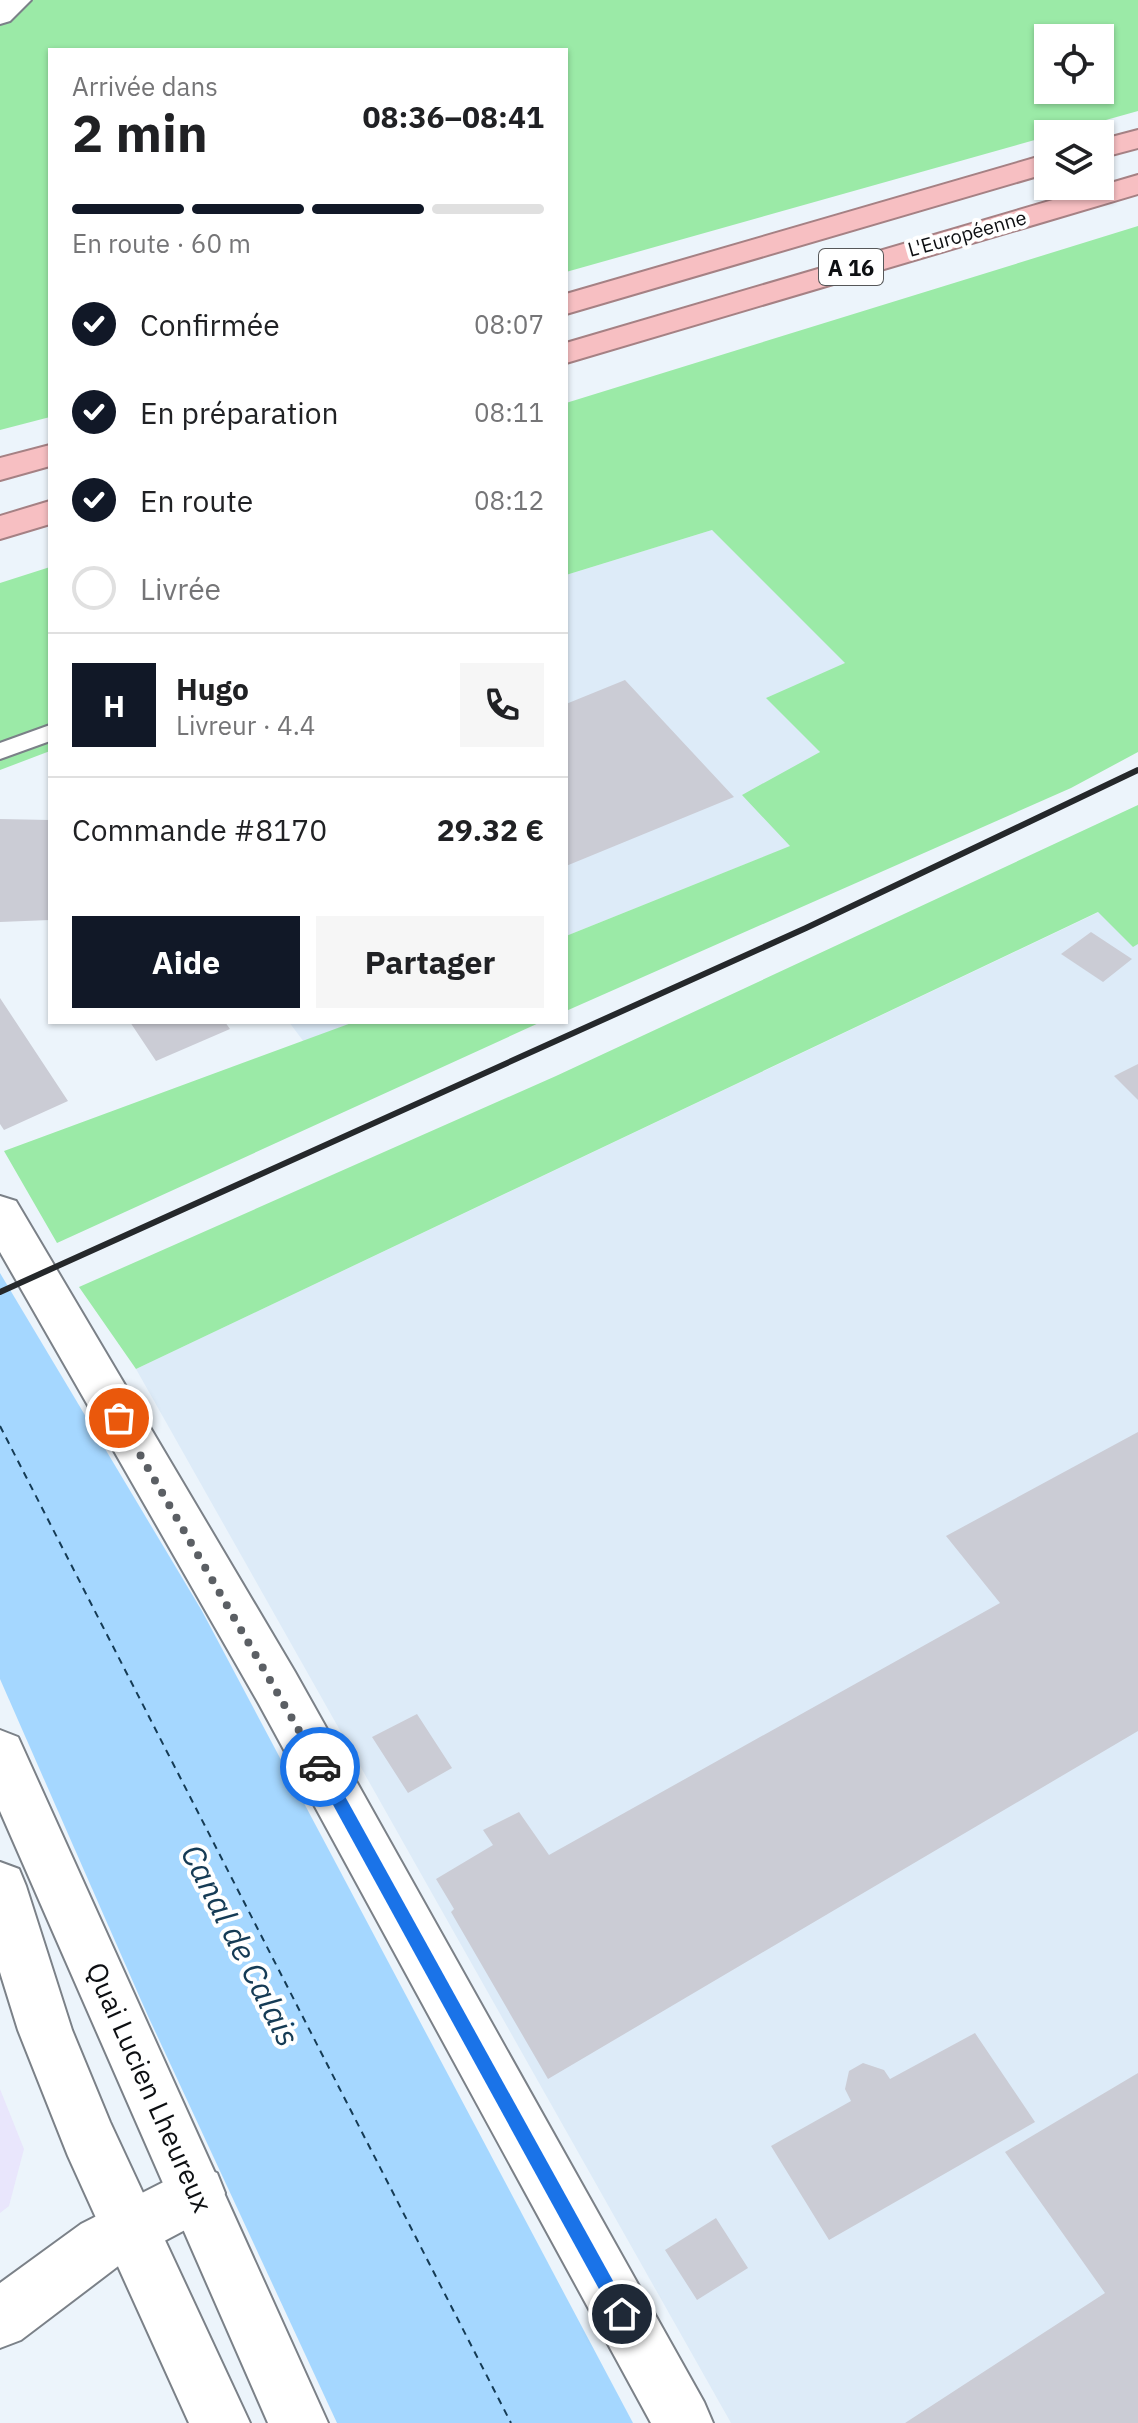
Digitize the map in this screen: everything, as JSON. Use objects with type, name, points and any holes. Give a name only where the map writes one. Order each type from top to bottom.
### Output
[{"type":"highway","points":[[1114,145],[1138,139]]},
{"type":"highway","name":"L'Européenne","points":[[568,303],[1034,167]]},
{"type":"highway","name":"L'Européenne","points":[[568,352],[1138,184]]},
{"type":"highway","points":[[0,469],[48,456]]},
{"type":"highway","points":[[0,528],[48,513]]},
{"type":"street","points":[[0,15],[17,0]]},
{"type":"street","points":[[0,1213],[277,1688],[683,2423]]},
{"type":"street","name":"Quai Lucien Lheureux","points":[[0,1753],[298,2423]]},
{"type":"street","points":[[0,1886],[45,2030],[88,2137],[133,2228],[220,2423]]},
{"type":"street","points":[[0,2319],[72,2264],[197,2193]]},
{"type":"lane","points":[[0,751],[48,734]]},
{"type":"shaded area","points":[[712,530],[846,663],[791,846],[568,935],[568,574]]},
{"type":"shaded area","points":[[1099,912],[1133,946],[1138,944],[1138,2423],[731,2423],[136,1369]]},
{"type":"shaded area","points":[[290,1024],[349,1024],[304,1042]]},
{"type":"shaded area","points":[[0,2089],[24,2149],[9,2206],[0,2213]]},
{"type":"green space","points":[[0,0],[1138,0],[1138,111],[1106,120],[1034,120],[1034,140],[568,271],[568,48],[48,48],[48,418],[0,430]]},
{"type":"green space","points":[[1138,226],[1138,752],[1071,788],[568,1010],[568,935],[790,846],[742,795],[820,752],[766,698],[845,663],[712,530],[568,574],[568,402]]},
{"type":"green space","points":[[48,568],[48,752],[0,770],[0,583]]},
{"type":"green space","points":[[1138,805],[1138,944],[1133,947],[1098,912],[136,1369],[79,1287],[556,1076]]},
{"type":"green space","points":[[349,1024],[537,1024],[57,1243],[4,1151]]},
{"type":"water","name":"Canal de Calais","points":[[0,1273],[202,1611],[633,2423],[337,2423],[148,2016],[0,1679]]},
{"type":"building","points":[[625,680],[734,797],[568,865],[568,703]]},
{"type":"building","points":[[0,819],[48,820],[48,920],[0,922]]},
{"type":"building","points":[[1091,932],[1132,959],[1103,982],[1061,954]]},
{"type":"building","points":[[0,998],[68,1101],[4,1130],[0,1124]]},
{"type":"building","points":[[131,1024],[226,1024],[230,1029],[156,1061]]},
{"type":"building","points":[[1138,1064],[1138,1100],[1114,1076]]},
{"type":"building","points":[[1138,1432],[1138,1731],[548,2079],[451,1912],[454,1909],[436,1879],[493,1845],[483,1830],[519,1812],[549,1855],[1000,1603],[946,1536]]},
{"type":"building","points":[[417,1714],[452,1768],[408,1793],[372,1737]]},
{"type":"building","points":[[975,2033],[1035,2122],[829,2240],[771,2146],[851,2101],[845,2089],[849,2071],[863,2063],[884,2070],[890,2079]]},
{"type":"building","points":[[1138,2073],[1138,2423],[905,2423],[1105,2293],[1005,2152]]},
{"type":"building","points":[[716,2218],[748,2268],[697,2300],[665,2250]]},
{"type":"ferry route","points":[[0,1426],[511,2423]]},
{"type":"railway","points":[[0,1292],[806,928],[1138,770]]},
{"type":"way so far","points":[[119,1418],[320,1767]]},
{"type":"route","points":[[320,1767],[622,2314]]}]
